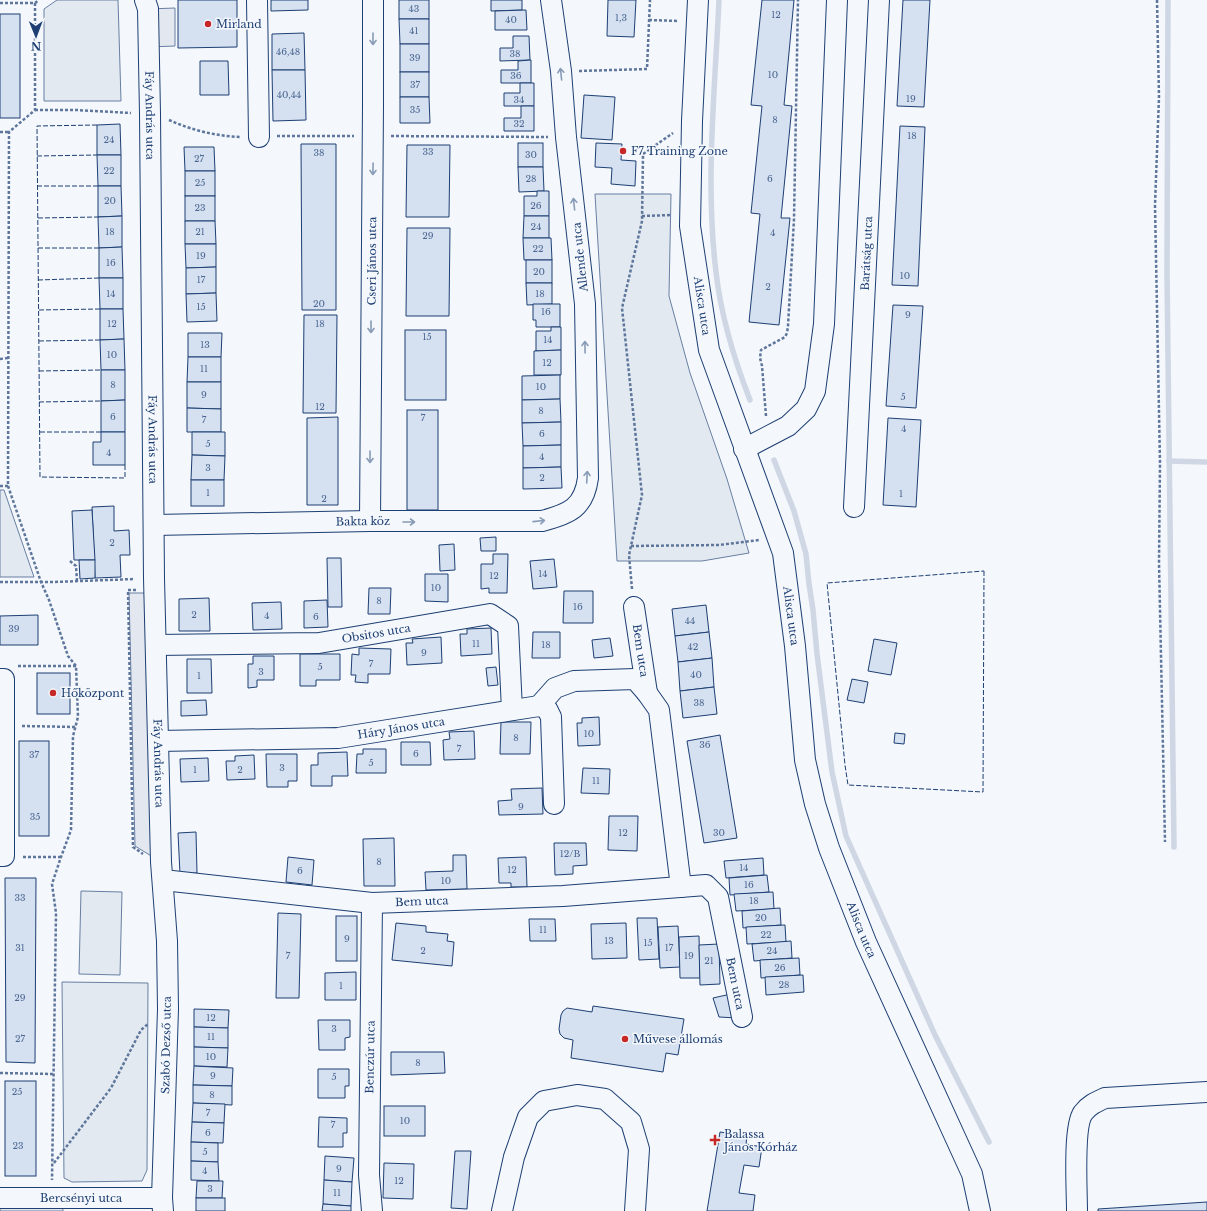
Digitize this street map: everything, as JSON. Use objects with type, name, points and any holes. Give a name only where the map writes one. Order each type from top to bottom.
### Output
[{"type":"street","name":"Fáy András utca","points":[[146,0],[148,9],[150,114],[154,578],[163,880]]},
{"type":"street","points":[[257,0],[259,137]]},
{"type":"street","name":"Cseri János utca","points":[[370,521],[373,0]]},
{"type":"street","name":"Allende utca","points":[[551,0],[561,72],[566,137],[585,304],[588,478],[586,489],[581,501],[570,510]]},
{"type":"street","name":"Alisca utca","points":[[698,0],[692,121],[690,226],[709,350],[783,553],[795,646],[805,760],[814,804],[829,848],[866,942],[941,1103],[972,1174],[980,1211]]},
{"type":"street","points":[[744,449],[788,426],[806,408],[815,390],[824,324],[837,0]]},
{"type":"street","name":"Barátság utca","points":[[854,507],[879,0]]},
{"type":"street","name":"Bakta köz","points":[[154,524],[370,521],[542,521],[560,516],[570,510]]},
{"type":"street","name":"Bem utca","points":[[634,607],[647,693]]},
{"type":"street","name":"Obsitos utca","points":[[156,645],[319,643],[490,614],[508,626],[512,710]]},
{"type":"street","name":"Bem utca","points":[[539,706],[555,688],[574,681],[635,679],[647,693],[659,710],[680,887]]},
{"type":"street","points":[[2,680],[4,726],[2,856]]},
{"type":"street","points":[[539,706],[546,709],[551,716],[554,804]]},
{"type":"street","name":"Háry János utca","points":[[158,741],[338,738],[539,706]]},
{"type":"street","name":"Bem utca","points":[[163,880],[372,902],[563,896],[706,885],[718,897],[742,1017]]},
{"type":"street","name":"Szabó Dezső utca","points":[[163,880],[167,941],[168,1009],[163,1204]]},
{"type":"street","name":"Benczúr utca","points":[[372,902],[368,1175],[372,1211]]},
{"type":"street","points":[[1077,1211],[1077,1128],[1082,1114],[1090,1104],[1105,1098],[1207,1092]]},
{"type":"street","points":[[502,1211],[514,1157],[528,1117],[544,1102],[577,1095],[605,1099],[631,1122],[639,1149],[635,1211]]},
{"type":"street","name":"Bercsényi utca","points":[[0,1198],[54,1203],[163,1204]]},
{"type":"path","points":[[0,3],[35,3],[39,0]]},
{"type":"path","points":[[561,72],[646,69],[650,0]]},
{"type":"path","points":[[767,437],[762,366],[760,358],[761,350],[785,337],[788,326],[794,219],[798,0]]},
{"type":"path","points":[[1156,0],[1159,97],[1155,205],[1160,463],[1158,563],[1165,842]]},
{"type":"path","points":[[35,3],[35,110]]},
{"type":"path","points":[[649,20],[697,22]]},
{"type":"path","points":[[0,132],[9,132],[35,110],[76,110],[150,114],[161,116],[181,125],[214,134],[238,137],[566,137]]},
{"type":"path","points":[[634,607],[629,555],[642,494],[622,308],[642,221],[643,154],[692,121]]},
{"type":"path","points":[[9,132],[8,486],[68,656],[76,666],[78,717],[73,736],[71,830],[52,884],[56,913],[53,1164],[54,1203]]},
{"type":"path","points":[[642,216],[651,215]]},
{"type":"path","points":[[0,358],[8,358]]},
{"type":"path","points":[[0,486],[8,486]]},
{"type":"path","points":[[631,546],[718,545],[777,538]]},
{"type":"path","points":[[70,561],[76,566],[76,581]]},
{"type":"path","points":[[0,582],[141,579]]},
{"type":"path","points":[[2,680],[4,666],[76,666]]},
{"type":"path","points":[[4,726],[76,727]]},
{"type":"path","points":[[2,856],[61,857]]},
{"type":"path","points":[[53,1164],[111,1088],[141,1030],[168,1009]]},
{"type":"path","points":[[0,1073],[54,1074]]},
{"type":"shaded area","points":[[57,0],[118,0],[121,101],[44,101],[44,9]]},
{"type":"shaded area","points":[[175,8],[175,46],[148,47],[148,9]]},
{"type":"shaded area","points":[[595,194],[671,194],[669,296],[690,373],[727,479],[749,553],[702,561],[617,561]]},
{"type":"shaded area","points":[[0,490],[4,490],[34,577],[0,577]]},
{"type":"shaded area","points":[[129,593],[154,593],[161,862],[135,846]]},
{"type":"shaded area","points":[[81,891],[122,892],[120,975],[79,974]]},
{"type":"shaded area","points":[[62,982],[148,983],[147,1170],[142,1181],[72,1182],[64,1178]]},
{"type":"shaded area","points":[[0,1198],[62,1198],[63,1211],[0,1211]]},
{"type":"building","name":"Mirland","points":[[178,0],[237,0],[237,47],[178,48]]},
{"type":"building","points":[[271,0],[308,0],[308,10],[271,11]]},
{"type":"building","points":[[399,0],[429,0],[429,19],[399,19]]},
{"type":"building","points":[[491,0],[522,0],[522,10],[491,11]]},
{"type":"building","points":[[608,0],[636,0],[634,37],[607,36]]},
{"type":"building","points":[[762,0],[794,0],[784,105],[792,106],[781,218],[790,218],[779,325],[749,322],[760,214],[751,213],[762,106],[751,105]]},
{"type":"building","points":[[903,0],[930,0],[924,107],[897,106]]},
{"type":"building","points":[[526,10],[527,30],[495,30],[495,11]]},
{"type":"building","points":[[0,14],[20,14],[20,118],[0,118]]},
{"type":"building","points":[[399,19],[429,19],[429,44],[400,44]]},
{"type":"building","points":[[304,33],[305,70],[272,70],[272,34]]},
{"type":"building","points":[[513,36],[529,36],[530,60],[500,61],[500,48],[513,48]]},
{"type":"building","points":[[400,44],[429,44],[429,72],[400,72]]},
{"type":"building","points":[[531,60],[531,83],[501,83],[501,70],[518,70],[518,61]]},
{"type":"building","points":[[200,61],[228,61],[229,95],[200,95]]},
{"type":"building","points":[[272,70],[305,70],[306,120],[273,121]]},
{"type":"building","points":[[400,72],[429,72],[429,97],[400,97]]},
{"type":"building","points":[[520,83],[534,83],[534,106],[504,106],[504,93],[520,93]]},
{"type":"building","points":[[584,95],[615,97],[612,140],[581,138]]},
{"type":"building","points":[[400,97],[429,97],[430,123],[400,123]]},
{"type":"building","points":[[521,106],[534,106],[534,131],[504,131],[504,118],[521,118]]},
{"type":"building","points":[[120,124],[121,155],[97,155],[97,125]]},
{"type":"building","points":[[900,126],[925,127],[918,286],[892,285]]},
{"type":"building","points":[[518,143],[543,143],[543,167],[518,167]]},
{"type":"building","points":[[596,143],[622,144],[621,160],[636,161],[635,186],[611,184],[612,168],[595,167]]},
{"type":"building","points":[[301,144],[336,144],[336,310],[302,310]]},
{"type":"building","points":[[407,145],[450,145],[449,217],[406,217]]},
{"type":"building","points":[[184,147],[214,147],[215,171],[185,171]]},
{"type":"building","points":[[97,155],[121,155],[121,186],[98,186]]},
{"type":"building","points":[[518,167],[543,167],[544,191],[519,192]]},
{"type":"building","points":[[185,171],[215,171],[215,196],[185,196]]},
{"type":"building","points":[[98,186],[121,186],[122,216],[98,217]]},
{"type":"building","points":[[537,191],[549,191],[549,216],[524,216],[524,196],[537,196]]},
{"type":"building","points":[[185,196],[215,196],[215,221],[185,221]]},
{"type":"building","points":[[122,216],[122,247],[99,248],[98,217]]},
{"type":"building","points":[[524,216],[549,216],[549,238],[523,238]]},
{"type":"building","points":[[185,221],[215,221],[216,244],[185,244]]},
{"type":"building","points":[[407,228],[450,228],[449,316],[406,316]]},
{"type":"building","points":[[523,238],[551,238],[552,260],[524,260]]},
{"type":"building","points":[[185,244],[216,244],[216,267],[186,268]]},
{"type":"building","points":[[122,247],[123,278],[99,278],[99,248]]},
{"type":"building","points":[[526,260],[552,260],[552,283],[526,283]]},
{"type":"building","points":[[216,267],[216,293],[186,294],[186,268]]},
{"type":"building","points":[[99,278],[123,278],[123,309],[100,309]]},
{"type":"building","points":[[526,283],[552,283],[552,304],[527,305]]},
{"type":"building","points":[[216,293],[217,321],[187,322],[186,294]]},
{"type":"building","points":[[533,304],[560,304],[560,327],[536,327],[536,320],[533,320]]},
{"type":"building","points":[[893,305],[923,306],[916,408],[886,406]]},
{"type":"building","points":[[100,309],[123,309],[124,339],[100,340]]},
{"type":"building","points":[[304,315],[337,315],[336,413],[303,413]]},
{"type":"building","points":[[551,327],[561,327],[561,350],[536,351],[536,331],[551,331]]},
{"type":"building","points":[[405,330],[446,330],[446,400],[405,400]]},
{"type":"building","points":[[188,333],[222,333],[221,357],[188,357]]},
{"type":"building","points":[[124,339],[125,370],[101,370],[100,340]]},
{"type":"building","points":[[561,350],[561,375],[534,375],[534,351]]},
{"type":"building","points":[[188,357],[221,357],[221,382],[187,382]]},
{"type":"building","points":[[101,370],[125,370],[125,400],[101,401]]},
{"type":"building","points":[[560,375],[560,399],[522,400],[522,376]]},
{"type":"building","points":[[187,382],[221,382],[221,409],[187,408]]},
{"type":"building","points":[[560,399],[561,422],[522,423],[522,400]]},
{"type":"building","points":[[125,400],[125,432],[101,432],[101,401]]},
{"type":"building","points":[[187,408],[221,409],[221,432],[187,432]]},
{"type":"building","points":[[407,410],[438,410],[438,510],[407,510]]},
{"type":"building","points":[[338,417],[338,505],[307,505],[307,418]]},
{"type":"building","points":[[888,418],[921,420],[916,507],[883,505]]},
{"type":"building","points":[[561,422],[561,445],[523,446],[522,423]]},
{"type":"building","points":[[101,432],[125,432],[125,465],[93,465],[93,442],[101,442]]},
{"type":"building","points":[[192,432],[225,432],[225,456],[192,455]]},
{"type":"building","points":[[561,445],[561,467],[523,468],[523,446]]},
{"type":"building","points":[[192,455],[225,456],[224,480],[191,480]]},
{"type":"building","points":[[561,467],[562,488],[523,489],[523,468]]},
{"type":"building","points":[[191,480],[224,480],[224,506],[191,506]]},
{"type":"building","points":[[114,506],[114,531],[129,530],[130,555],[120,555],[121,577],[95,578],[92,507]]},
{"type":"building","points":[[92,510],[95,560],[74,560],[72,511]]},
{"type":"building","points":[[496,537],[496,551],[481,551],[480,538]]},
{"type":"building","points":[[454,544],[455,570],[440,571],[439,545]]},
{"type":"building","points":[[493,554],[508,554],[507,593],[489,593],[489,588],[481,589],[481,564],[493,564]]},
{"type":"building","points":[[327,558],[341,558],[342,607],[328,607]]},
{"type":"building","points":[[554,559],[557,587],[533,589],[530,561]]},
{"type":"building","points":[[79,560],[95,560],[95,578],[80,579]]},
{"type":"building","points":[[425,574],[448,574],[448,602],[425,601]]},
{"type":"building","points":[[369,588],[391,588],[390,614],[368,614]]},
{"type":"building","points":[[564,591],[593,591],[593,623],[563,623]]},
{"type":"building","points":[[209,598],[210,631],[179,631],[179,599]]},
{"type":"building","points":[[327,600],[328,627],[304,628],[304,601]]},
{"type":"building","points":[[281,602],[282,629],[253,630],[252,603]]},
{"type":"building","points":[[706,605],[709,632],[675,636],[672,609]]},
{"type":"building","points":[[38,615],[38,645],[0,645],[0,616]]},
{"type":"building","points":[[491,628],[492,654],[461,656],[460,634],[467,634],[467,629]]},
{"type":"building","points":[[533,632],[560,632],[560,658],[532,658]]},
{"type":"building","points":[[709,632],[712,658],[678,662],[675,636]]},
{"type":"building","points":[[441,637],[442,663],[407,665],[406,643],[413,643],[412,639]]},
{"type":"building","points":[[610,638],[613,656],[594,658],[592,640]]},
{"type":"building","points":[[874,639],[897,643],[891,675],[868,671]]},
{"type":"building","points":[[359,648],[391,649],[390,674],[368,674],[368,683],[355,682],[356,675],[351,675],[352,654],[359,655]]},
{"type":"building","points":[[300,654],[340,654],[340,680],[316,680],[316,686],[300,686]]},
{"type":"building","points":[[253,656],[274,656],[274,680],[257,680],[257,687],[248,688],[248,664],[253,664]]},
{"type":"building","points":[[712,658],[714,687],[680,691],[678,662]]},
{"type":"building","points":[[187,659],[211,659],[212,693],[187,693]]},
{"type":"building","points":[[496,667],[498,685],[488,686],[486,668]]},
{"type":"building","name":"Hőközpont","points":[[37,673],[70,673],[70,714],[37,714]]},
{"type":"building","points":[[852,679],[868,682],[864,703],[847,700]]},
{"type":"building","points":[[714,687],[717,714],[683,718],[680,691]]},
{"type":"building","points":[[206,700],[207,715],[181,716],[181,701]]},
{"type":"building","points":[[599,717],[600,745],[578,746],[577,723],[582,723],[582,718]]},
{"type":"building","points":[[501,722],[531,722],[530,754],[500,754]]},
{"type":"building","points":[[474,731],[475,759],[444,760],[443,740],[450,739],[449,732]]},
{"type":"building","points":[[895,733],[905,734],[904,744],[894,743]]},
{"type":"building","points":[[720,735],[737,838],[704,843],[687,741]]},
{"type":"building","points":[[19,741],[49,741],[49,836],[19,836]]},
{"type":"building","points":[[401,742],[430,742],[431,765],[401,765]]},
{"type":"building","points":[[363,749],[386,749],[386,773],[356,773],[357,754],[363,754]]},
{"type":"building","points":[[347,752],[348,776],[332,776],[332,786],[311,786],[311,765],[318,765],[318,753]]},
{"type":"building","points":[[266,754],[297,754],[297,781],[288,781],[288,787],[267,787]]},
{"type":"building","points":[[254,755],[255,779],[227,780],[226,761],[235,761],[235,756]]},
{"type":"building","points":[[208,758],[209,781],[181,782],[180,759]]},
{"type":"building","points":[[583,768],[610,769],[609,794],[581,793]]},
{"type":"building","points":[[542,788],[543,814],[499,815],[498,801],[512,800],[511,789]]},
{"type":"building","points":[[609,816],[638,816],[637,851],[608,850]]},
{"type":"building","points":[[196,832],[197,873],[180,874],[178,833]]},
{"type":"building","points":[[394,838],[395,886],[364,886],[363,839]]},
{"type":"building","points":[[554,843],[586,843],[587,865],[573,866],[573,874],[555,875]]},
{"type":"building","points":[[453,855],[466,855],[467,889],[426,890],[425,872],[453,871]]},
{"type":"building","points":[[288,857],[314,860],[312,885],[286,882]]},
{"type":"building","points":[[526,857],[527,887],[511,887],[511,883],[499,883],[498,858]]},
{"type":"building","points":[[763,858],[764,875],[726,878],[724,861]]},
{"type":"building","points":[[767,875],[769,892],[730,895],[729,878]]},
{"type":"building","points":[[5,878],[36,878],[35,1063],[6,1062]]},
{"type":"building","points":[[773,892],[774,909],[736,911],[734,894]]},
{"type":"building","points":[[780,908],[781,925],[743,928],[742,911]]},
{"type":"building","points":[[278,913],[301,914],[299,998],[276,998]]},
{"type":"building","points":[[336,916],[357,916],[357,961],[336,961]]},
{"type":"building","points":[[637,918],[657,918],[659,959],[639,960]]},
{"type":"building","points":[[529,919],[555,919],[556,941],[530,941]]},
{"type":"building","points":[[396,923],[426,926],[426,932],[448,934],[447,941],[454,942],[452,966],[392,960]]},
{"type":"building","points":[[626,923],[627,958],[592,959],[591,924]]},
{"type":"building","points":[[785,925],[786,942],[747,944],[746,927]]},
{"type":"building","points":[[678,926],[680,967],[660,968],[658,927]]},
{"type":"building","points":[[699,936],[700,978],[680,978],[679,937]]},
{"type":"building","points":[[791,941],[792,958],[754,961],[752,944]]},
{"type":"building","points":[[719,944],[720,984],[700,985],[699,945]]},
{"type":"building","points":[[799,958],[800,975],[761,978],[760,960]]},
{"type":"building","points":[[356,972],[356,1000],[325,1000],[325,973]]},
{"type":"building","points":[[803,975],[804,992],[766,995],[765,977]]},
{"type":"building","points":[[731,994],[737,1018],[719,1017],[713,998]]},
{"type":"building","name":"Művese állomás","points":[[593,1006],[684,1019],[678,1055],[666,1053],[663,1072],[571,1058],[573,1040],[564,1038],[560,1034],[559,1029],[561,1015],[567,1008],[592,1012]]},
{"type":"building","points":[[194,1009],[229,1010],[228,1028],[194,1027]]},
{"type":"building","points":[[318,1020],[350,1020],[350,1037],[345,1038],[345,1050],[319,1050]]},
{"type":"building","points":[[194,1027],[228,1028],[228,1048],[194,1047]]},
{"type":"building","points":[[194,1047],[228,1048],[227,1067],[194,1066]]},
{"type":"building","points":[[391,1052],[444,1052],[445,1073],[391,1075]]},
{"type":"building","points":[[194,1066],[233,1068],[232,1086],[193,1085]]},
{"type":"building","points":[[318,1069],[349,1069],[349,1086],[345,1086],[345,1098],[318,1098]]},
{"type":"building","points":[[5,1081],[36,1081],[36,1176],[5,1176]]},
{"type":"building","points":[[193,1085],[232,1086],[232,1105],[193,1103]]},
{"type":"building","points":[[193,1103],[225,1104],[224,1123],[192,1122]]},
{"type":"building","points":[[384,1106],[425,1106],[425,1136],[384,1136]]},
{"type":"building","points":[[319,1117],[347,1118],[347,1133],[343,1133],[343,1147],[318,1147]]},
{"type":"building","points":[[192,1122],[224,1123],[223,1143],[191,1142]]},
{"type":"building","points":[[720,1132],[747,1136],[746,1144],[762,1147],[759,1167],[744,1165],[739,1193],[755,1195],[753,1211],[707,1211]]},
{"type":"building","points":[[191,1142],[218,1143],[218,1162],[191,1161]]},
{"type":"building","points":[[455,1151],[471,1151],[467,1209],[451,1208]]},
{"type":"building","points":[[325,1156],[354,1158],[352,1182],[324,1180]]},
{"type":"building","points":[[191,1161],[218,1162],[219,1181],[191,1180]]},
{"type":"building","points":[[384,1163],[414,1164],[413,1199],[383,1198]]},
{"type":"building","points":[[324,1180],[352,1182],[351,1206],[323,1204]]},
{"type":"building","points":[[197,1181],[223,1181],[222,1198],[196,1198]]},
{"type":"building","points":[[196,1198],[225,1198],[225,1211],[196,1211]]},
{"type":"building","points":[[1207,1202],[1207,1211],[1098,1211],[1098,1209]]},
{"type":"building","points":[[323,1204],[351,1206],[351,1211],[322,1211]]},
{"type":"waterway","points":[[719,0],[711,170],[713,238],[721,305],[734,353],[750,400]]},
{"type":"waterway","points":[[1168,0],[1167,274],[1174,847]]},
{"type":"waterway","points":[[774,460],[794,511],[806,554],[832,772],[846,836],[935,1035],[989,1142]]},
{"type":"waterway","points":[[1169,461],[1207,462]]},
{"type":"fence","points":[[97,125],[37,126],[40,477],[125,478],[125,465]]},
{"type":"fence","points":[[37,156],[97,155]]},
{"type":"fence","points":[[37,186],[98,186]]},
{"type":"fence","points":[[38,218],[98,217]]},
{"type":"fence","points":[[38,248],[99,248]]},
{"type":"fence","points":[[38,280],[99,278]]},
{"type":"fence","points":[[39,310],[100,309]]},
{"type":"fence","points":[[39,341],[100,340]]},
{"type":"fence","points":[[39,371],[101,370]]},
{"type":"fence","points":[[39,402],[101,401]]},
{"type":"fence","points":[[40,432],[101,432]]},
{"type":"fence","points":[[984,571],[983,792],[848,785],[827,583],[984,571]]},
{"type":"place","name":"Mirland","points":[[208,24]]},
{"type":"place","name":"F7 Training Zone","points":[[623,151]]},
{"type":"place","name":"Hőközpont","points":[[53,693]]},
{"type":"place","name":"Művese állomás","points":[[625,1039]]},
{"type":"place","name":"Balassa János Kórház","points":[[715,1140]]}]
